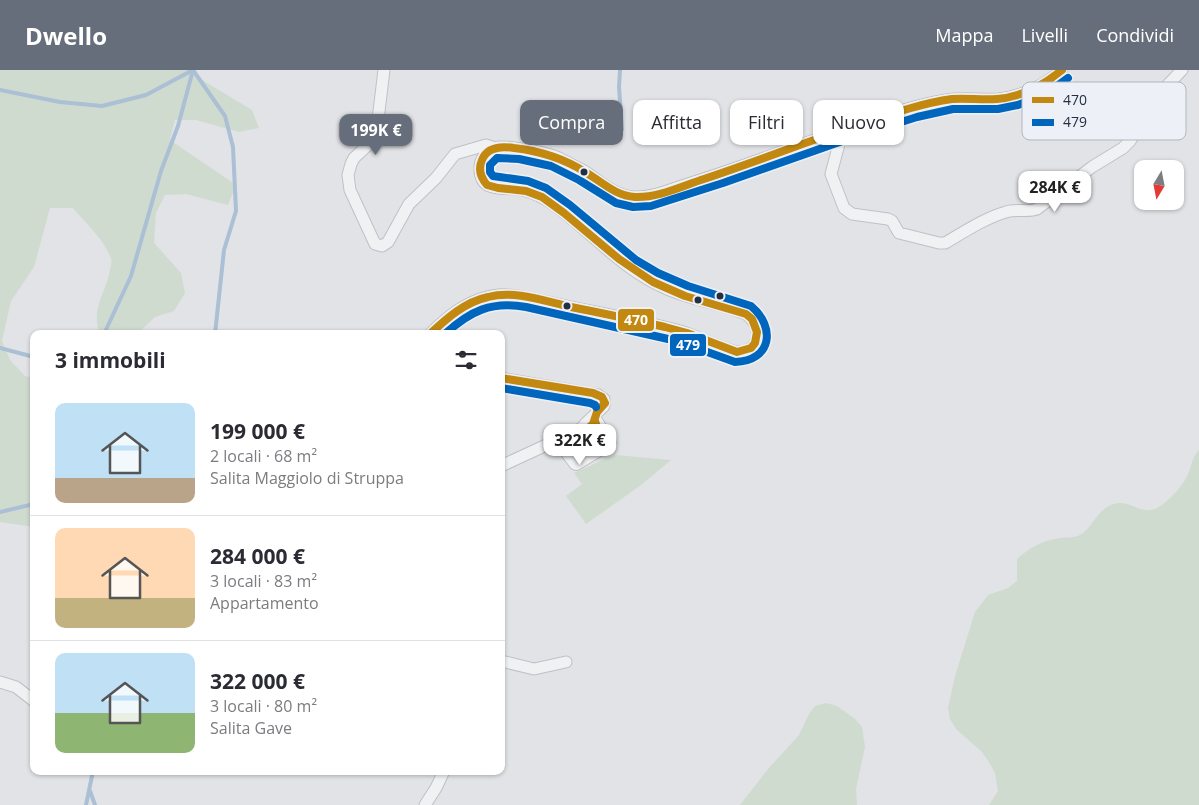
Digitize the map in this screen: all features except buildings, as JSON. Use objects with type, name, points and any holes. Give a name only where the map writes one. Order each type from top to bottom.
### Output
[{"type":"street","points":[[384,70],[374,138],[354,158],[348,175],[350,190],[371,236],[376,244],[381,246],[394,234],[409,204],[436,178],[455,154],[486,146],[510,148],[556,157],[585,172],[602,185],[619,193],[634,197],[655,194],[728,171],[813,140]]},
{"type":"street","points":[[1045,82],[1062,70]]},
{"type":"street","points":[[1171,82],[1182,70]]},
{"type":"street","points":[[904,110],[948,100],[1001,99],[1022,92]]},
{"type":"street","points":[[839,145],[831,174],[844,208],[852,214],[883,217],[892,221],[900,233],[942,244],[1003,212],[1037,209],[1092,167],[1123,148],[1131,140]]},
{"type":"street","points":[[434,330],[462,307],[480,299],[499,294],[622,316],[683,332],[737,352],[750,349],[756,341],[757,326],[752,318],[746,314],[687,296],[654,283],[628,266],[550,202],[530,192],[517,189],[492,188],[486,184],[481,173],[481,161],[488,151],[495,148]]},
{"type":"street","points":[[505,379],[584,391],[598,395],[604,399],[605,403],[595,418],[577,430],[556,442],[505,464]]},
{"type":"street","points":[[505,661],[534,668],[566,662]]},
{"type":"street","points":[[0,682],[16,687],[30,698]]},
{"type":"street","points":[[425,805],[442,775]]},
{"type":"shaded area","points":[[0,70],[196,70],[199,78],[252,110],[259,128],[239,132],[196,120],[175,120],[170,140],[236,185],[228,205],[186,194],[165,195],[156,213],[154,243],[181,273],[185,293],[174,311],[155,317],[141,330],[99,330],[97,325],[98,309],[108,279],[111,258],[99,238],[73,208],[50,208],[34,267],[11,301],[2,341],[10,360],[25,376],[30,377],[30,526],[0,522]]},
{"type":"shaded area","points":[[1199,450],[1199,805],[989,805],[998,791],[995,773],[982,752],[956,729],[950,719],[948,708],[955,676],[975,612],[988,595],[1008,588],[1017,581],[1017,559],[1032,548],[1049,540],[1080,535],[1085,532],[1108,506],[1120,503],[1151,510],[1166,502],[1183,483],[1193,458]]},
{"type":"shaded area","points":[[616,455],[671,460],[641,485],[586,524],[566,496],[582,484],[574,473]]},
{"type":"shaded area","points":[[826,703],[837,706],[855,719],[862,727],[865,747],[856,789],[857,805],[740,805],[768,769],[799,735],[815,706]]},
{"type":"waterway","points":[[193,70],[225,116],[233,147],[236,211],[224,250],[215,330]]},
{"type":"waterway","points":[[0,90],[60,102],[102,106],[146,95],[193,70]]},
{"type":"waterway","points":[[106,330],[131,276],[161,171],[178,126],[193,70]]},
{"type":"waterway","points":[[620,70],[620,100]]},
{"type":"waterway","points":[[0,348],[30,356]]},
{"type":"waterway","points":[[0,512],[30,505]]},
{"type":"waterway","points":[[86,805],[92,775]]},
{"type":"waterway","points":[[90,791],[95,805]]},
{"type":"transit line","name":"470","points":[[1046,82],[1062,70]]},
{"type":"transit line","name":"479","points":[[1062,82],[1068,78]]},
{"type":"transit line","name":"470","points":[[435,330],[464,307],[480,299],[498,295],[509,295],[530,297],[665,327],[687,333],[737,352],[751,348],[755,343],[757,332],[752,319],[746,314],[685,296],[653,282],[619,259],[542,197],[526,191],[487,185],[483,179],[480,167],[487,152],[495,148],[509,147],[542,153],[577,167],[608,188],[621,194],[644,197],[661,194],[859,124],[916,107],[952,99],[997,99],[1022,93]]},
{"type":"transit line","name":"479","points":[[450,330],[463,319],[482,310],[502,305],[513,305],[677,341],[735,362],[757,356],[766,342],[767,333],[764,323],[751,306],[688,286],[658,273],[636,260],[570,205],[546,188],[528,181],[493,176],[490,172],[490,165],[497,158],[519,159],[551,166],[579,180],[616,203],[633,207],[651,206],[917,117],[953,109],[998,109],[1022,103]]},
{"type":"transit line","name":"470","points":[[505,379],[593,393],[602,397],[605,403]]},
{"type":"transit line","name":"479","points":[[505,389],[590,403],[596,407]]},
{"type":"transit line","name":"470","points":[[595,421],[600,435],[599,445],[586,451],[578,452],[575,450],[574,440],[593,424],[597,412],[605,403]]}]
